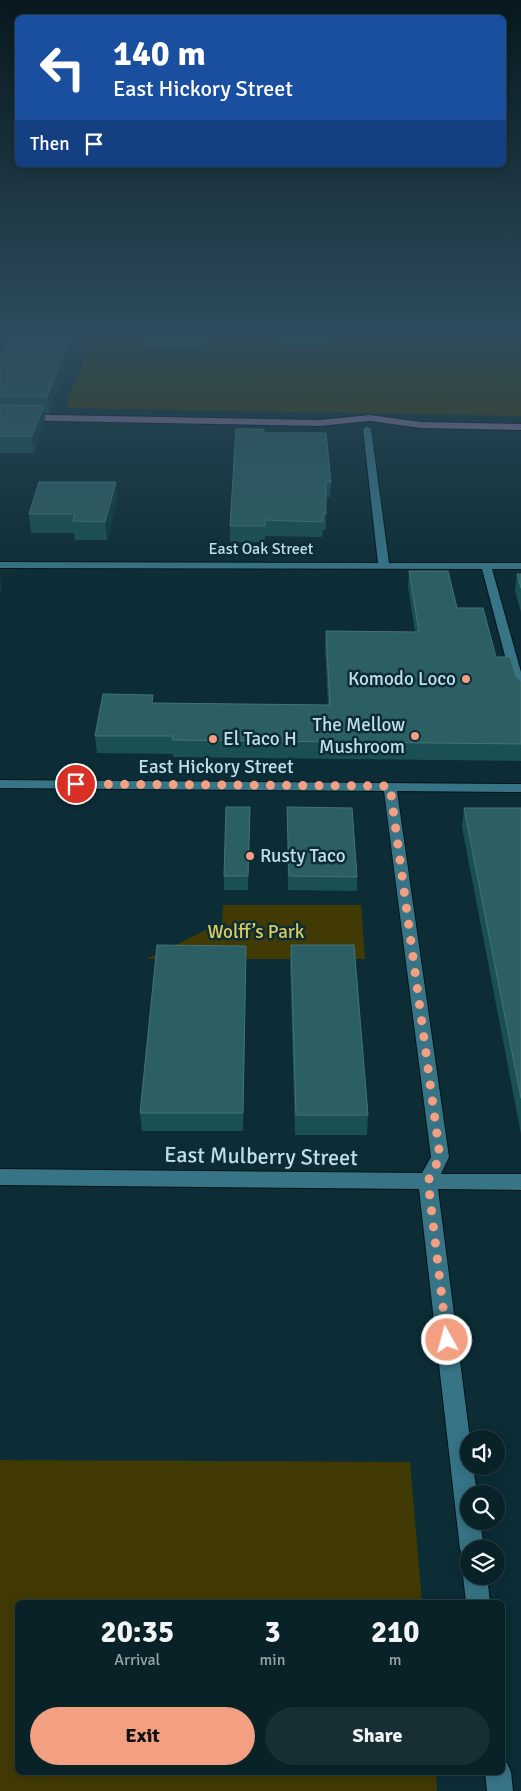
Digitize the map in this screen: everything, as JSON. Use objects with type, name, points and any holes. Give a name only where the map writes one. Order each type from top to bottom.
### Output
[{"type":"main road","points":[[0,417],[319,423],[336,419],[406,420],[421,425]]},
{"type":"main road","points":[[319,423],[336,428],[376,429],[407,429],[421,425],[521,426]]},
{"type":"street","points":[[376,429],[384,566]]},
{"type":"street","name":"East Oak Street","points":[[0,565],[521,566]]},
{"type":"street","points":[[486,566],[521,694]]},
{"type":"street","name":"East Hickory Street","points":[[0,784],[521,788]]},
{"type":"street","points":[[390,786],[440,1157],[428,1181],[471,1540]]},
{"type":"street","name":"East Mulberry Street","points":[[0,1177],[521,1182]]},
{"type":"street","points":[[476,1585],[478,1600]]},
{"type":"street","points":[[498,1775],[500,1791]]},
{"type":"green space","points":[[441,415],[521,415],[521,416]]},
{"type":"green space","name":"Wolff’s Park","points":[[223,905],[361,905],[365,959],[147,959],[222,922]]},
{"type":"green space","points":[[0,1460],[410,1462],[422,1600],[15,1600],[15,1775],[436,1775],[437,1791],[0,1791]]},
{"type":"building","points":[[0,415],[41,415],[32,436],[0,436]]},
{"type":"building","points":[[236,429],[264,429],[264,433],[326,433],[331,482],[326,482],[326,514],[323,514],[323,522],[265,520],[265,526],[230,526]]},
{"type":"building","points":[[39,482],[116,482],[105,522],[73,521],[75,514],[29,514]]},
{"type":"building","points":[[409,571],[448,571],[457,608],[483,608],[496,657],[510,657],[516,677],[521,681],[521,744],[172,740],[173,736],[95,736],[103,694],[153,695],[152,703],[330,705],[326,631],[419,632]]},
{"type":"building","points":[[517,574],[521,574],[521,588]]},
{"type":"building","points":[[226,807],[250,807],[248,876],[224,876]]},
{"type":"building","points":[[287,807],[352,808],[357,877],[289,876]]},
{"type":"building","points":[[464,808],[521,808],[521,1098]]},
{"type":"building","points":[[157,945],[246,946],[243,1113],[140,1113]]},
{"type":"building","points":[[291,945],[354,945],[368,1115],[296,1115]]},
{"type":"place","name":"Komodo Loco","points":[[466,679]]},
{"type":"place","name":"The Mellow Mushroom","points":[[415,736]]},
{"type":"place","name":"El Taco H","points":[[213,739]]},
{"type":"place","name":"Rusty Taco","points":[[250,856]]},
{"type":"route","points":[[76,784],[390,786],[440,1157],[428,1181],[447,1340]]}]
